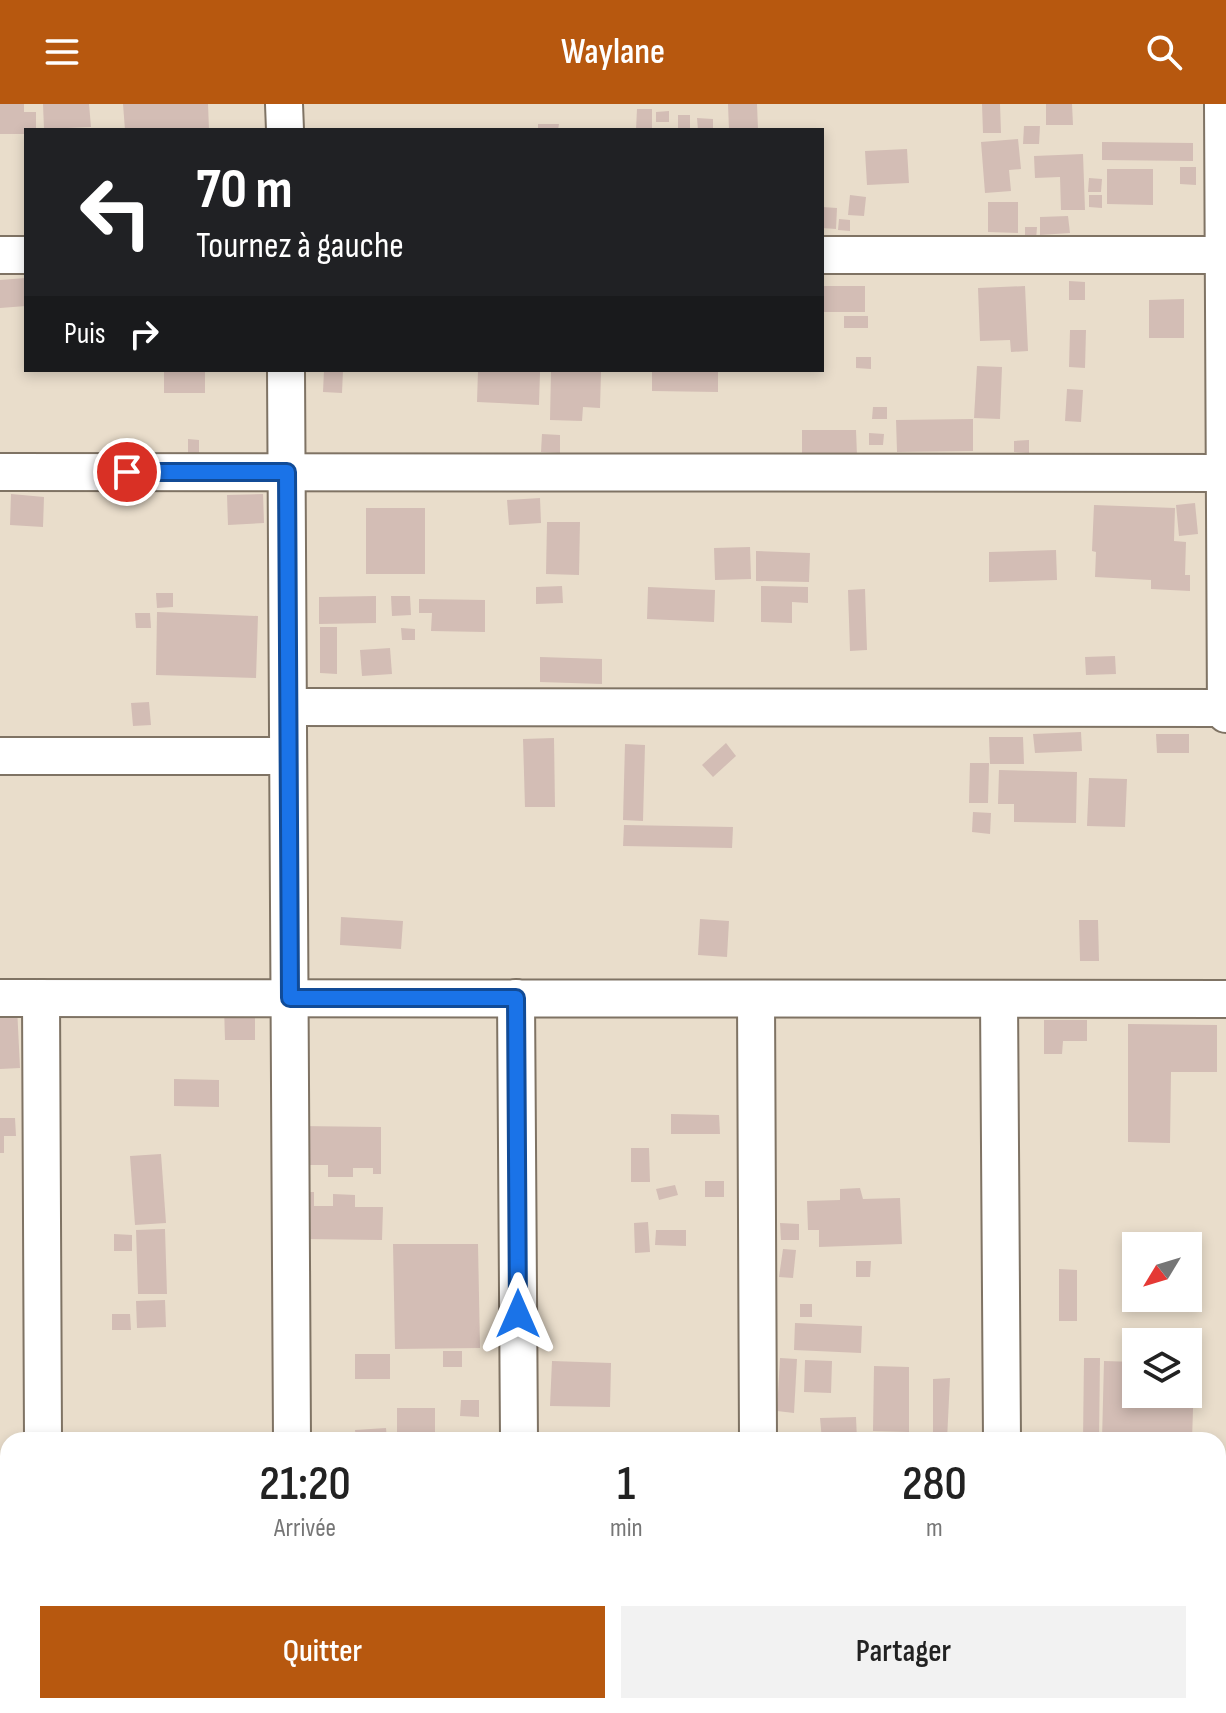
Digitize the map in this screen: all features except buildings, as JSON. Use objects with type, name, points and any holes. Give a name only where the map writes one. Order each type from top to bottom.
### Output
[{"type":"street","points":[[284,104],[285,128]]},
{"type":"street","points":[[1223,104],[1226,714]]},
{"type":"street","points":[[0,255],[24,255]]},
{"type":"street","points":[[824,255],[1223,255]]},
{"type":"street","points":[[286,372],[292,1432]]},
{"type":"street","points":[[0,472],[1225,473]]},
{"type":"street","points":[[288,707],[1226,708]]},
{"type":"street","points":[[0,756],[288,756]]},
{"type":"street","points":[[0,998],[1226,999]]},
{"type":"street","points":[[41,998],[43,1432]]},
{"type":"street","points":[[516,998],[519,1432]]},
{"type":"street","points":[[756,999],[758,1432]]},
{"type":"street","points":[[999,999],[1002,1432]]},
{"type":"route","points":[[127,472],[287,472],[290,998],[516,998],[518,1314]]}]
